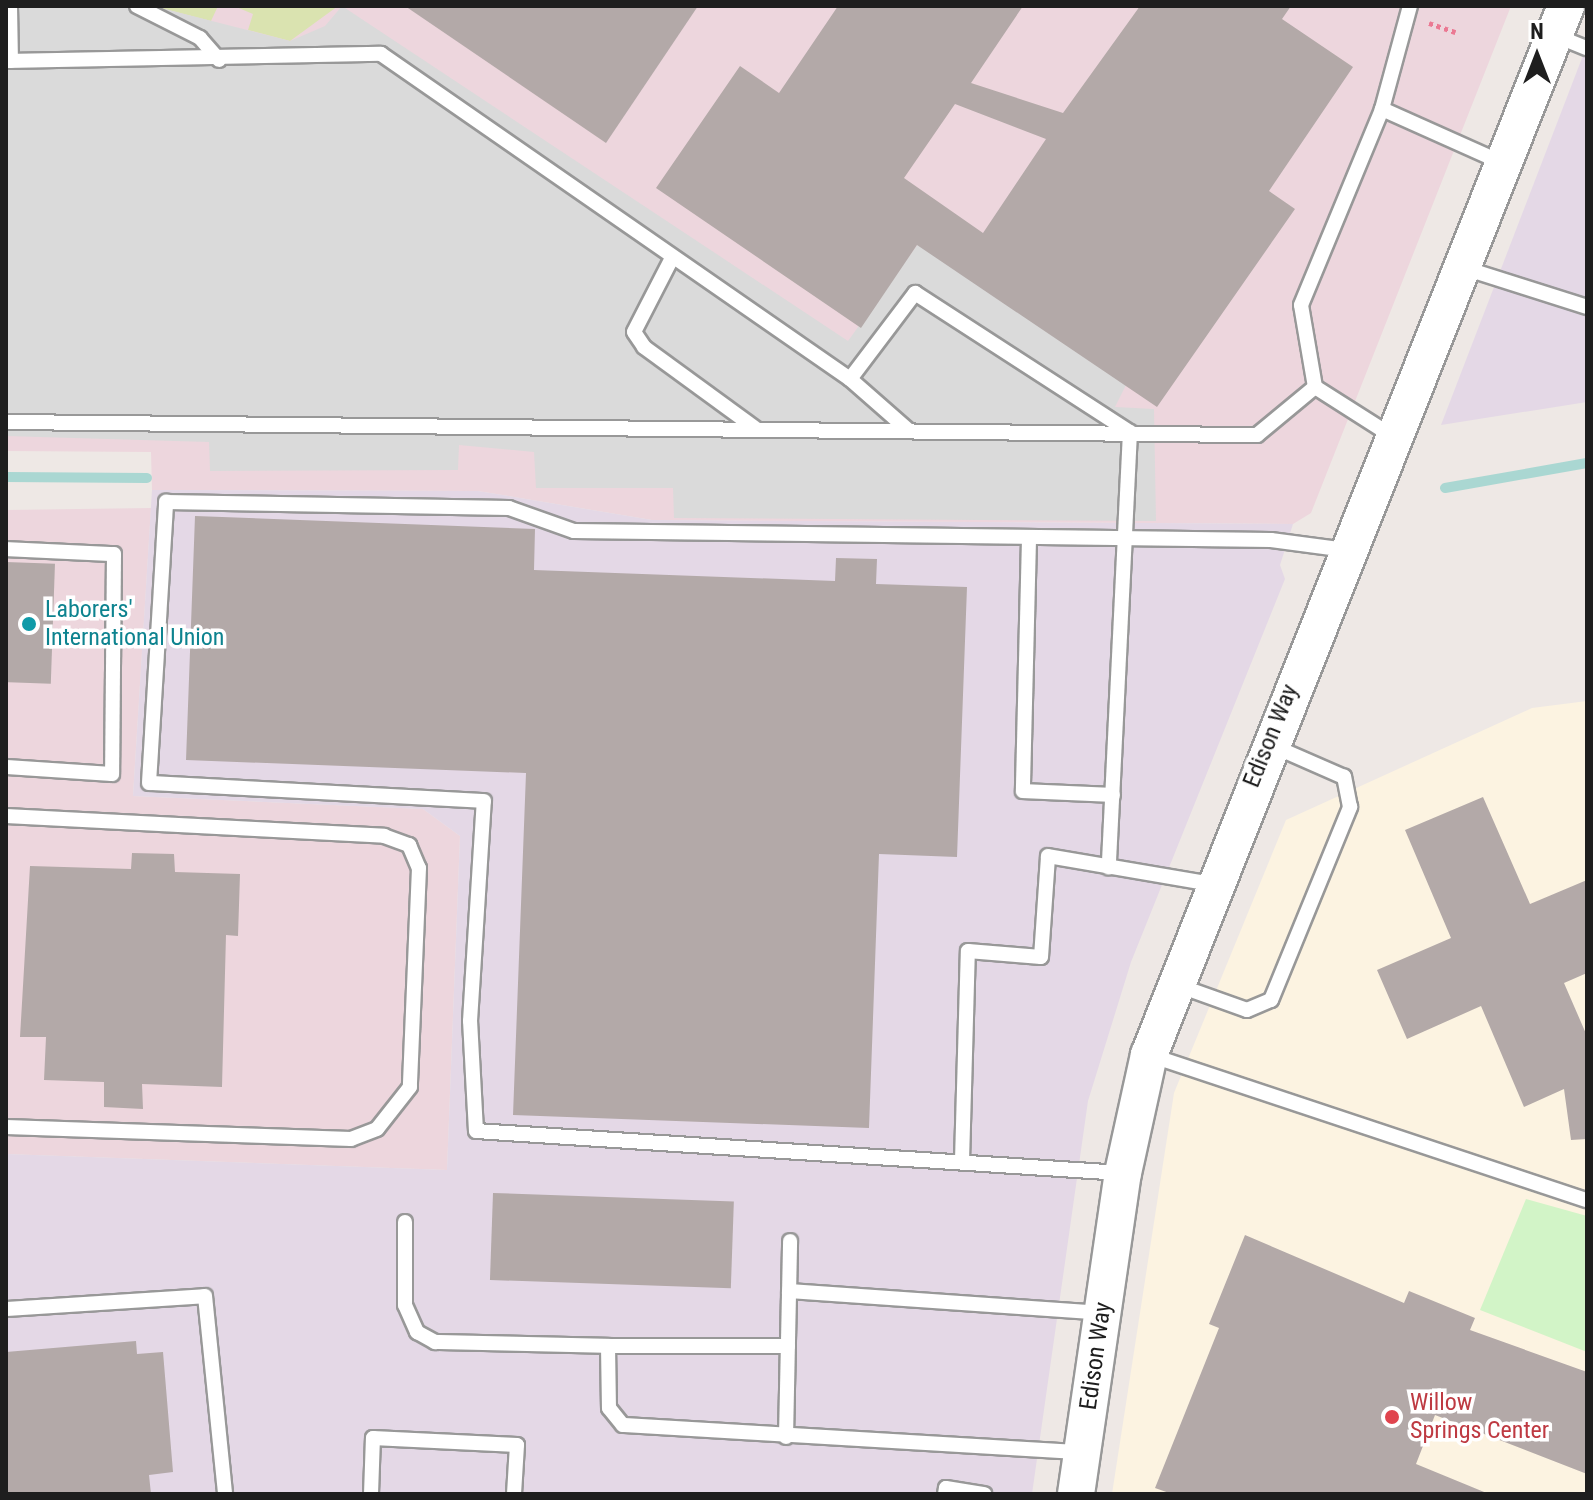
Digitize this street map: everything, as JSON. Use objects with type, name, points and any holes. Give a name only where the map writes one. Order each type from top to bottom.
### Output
[{"type":"street","name":"Edison Way","points":[[1076,1494],[1123,1173],[1149,1055],[1211,884],[1503,163],[1569,30]]},
{"type":"lane","points":[[10,6],[9,61],[219,60],[381,54],[850,379],[908,430]]},
{"type":"lane","points":[[137,6],[200,38],[219,60]]},
{"type":"lane","points":[[1392,436],[1315,387],[1301,305],[1382,109],[1410,6]]},
{"type":"lane","points":[[1382,109],[1503,163]]},
{"type":"lane","points":[[672,258],[634,332],[644,347],[755,428]]},
{"type":"lane","points":[[1461,267],[1587,307]]},
{"type":"lane","points":[[850,379],[915,293],[1130,432]]},
{"type":"lane","points":[[6,422],[1257,435],[1315,387]]},
{"type":"lane","points":[[1109,867],[1128,540],[1130,432]]},
{"type":"lane","points":[[1123,1173],[476,1131],[470,1021],[484,801],[149,783],[166,502],[509,508],[574,531],[1271,540],[1346,550]]},
{"type":"lane","points":[[1029,539],[1023,791],[1113,795]]},
{"type":"lane","points":[[6,549],[114,554],[112,774],[6,767]]},
{"type":"lane","points":[[1173,984],[1247,1010],[1271,1000],[1350,807],[1344,777],[1268,744]]},
{"type":"lane","points":[[6,816],[384,836],[409,845],[419,868],[410,1087],[377,1129],[351,1139],[6,1127]]},
{"type":"lane","points":[[962,1161],[968,951],[1041,957],[1048,856],[1211,884]]},
{"type":"lane","points":[[1149,1055],[1587,1200]]},
{"type":"lane","points":[[405,1222],[405,1305],[417,1332],[435,1342],[788,1346]]},
{"type":"lane","points":[[786,1437],[790,1241]]},
{"type":"lane","points":[[789,1291],[1023,1302],[1102,1313]]},
{"type":"lane","points":[[6,1309],[205,1296],[225,1494]]},
{"type":"lane","points":[[608,1346],[609,1408],[623,1425],[786,1437],[1082,1452]]},
{"type":"lane","points":[[371,1494],[373,1438],[517,1445],[514,1494]]},
{"type":"lane","points":[[945,1494],[985,1494]]},
{"type":"shaded area","points":[[6,6],[1511,6],[1311,513],[1293,524],[652,520],[478,491],[152,490],[151,452],[6,451]]},
{"type":"shaded area","points":[[6,6],[153,6],[290,41],[325,26],[342,6],[848,341],[918,244],[1126,385],[1115,407],[1154,409],[1156,521],[674,518],[673,488],[536,488],[534,452],[459,445],[458,470],[210,471],[209,442],[6,436]]},
{"type":"shaded area","points":[[1587,45],[1587,402],[1441,425]]},
{"type":"shaded area","points":[[152,490],[478,491],[652,520],[1293,524],[1280,565],[1285,579],[1131,962],[1088,1101],[1032,1494],[6,1494],[6,1154],[447,1170],[460,836],[423,809],[133,796]]},
{"type":"shaded area","points":[[151,508],[133,796],[423,809],[460,836],[447,1170],[6,1154],[6,510]]},
{"type":"shaded area","name":"Willow Springs Center","points":[[1587,701],[1587,1494],[1112,1494],[1174,1093],[1286,820],[1532,708]]},
{"type":"green space","points":[[153,6],[218,6],[211,21]]},
{"type":"green space","points":[[234,6],[338,6],[290,41],[248,30],[253,14]]},
{"type":"green space","points":[[1526,1199],[1587,1216],[1587,1352],[1480,1310]]},
{"type":"building","points":[[405,6],[698,6],[606,143]]},
{"type":"building","points":[[838,6],[1023,6],[971,83],[1063,113],[1140,6],[1291,6],[1282,19],[1353,67],[1269,191],[1295,209],[1157,407],[917,245],[861,328],[656,188],[740,66],[779,93]],"holes":[[[955,104],[1046,139],[983,233],[904,178]]]},
{"type":"building","points":[[195,516],[535,529],[534,570],[835,581],[836,558],[877,559],[876,584],[967,587],[957,857],[879,854],[869,1128],[513,1115],[526,773],[186,760]]},
{"type":"building","name":"Laborers' International Union","points":[[6,562],[55,564],[51,684],[6,682]]},
{"type":"building","points":[[1483,797],[1530,904],[1587,880],[1587,973],[1564,983],[1587,1036],[1587,1139],[1571,1140],[1564,1089],[1524,1107],[1481,1006],[1407,1039],[1377,970],[1451,938],[1405,830]]},
{"type":"building","points":[[132,853],[174,854],[175,872],[240,874],[238,936],[226,935],[222,1087],[142,1084],[143,1109],[104,1107],[104,1082],[44,1080],[46,1037],[20,1037],[30,866],[131,869]]},
{"type":"building","points":[[493,1193],[734,1201],[731,1288],[490,1280]]},
{"type":"building","points":[[1245,1235],[1404,1303],[1409,1291],[1475,1318],[1470,1330],[1587,1372],[1587,1474],[1435,1415],[1416,1464],[1489,1494],[1172,1494],[1155,1488],[1219,1328],[1209,1324]]},
{"type":"building","points":[[136,1341],[137,1354],[163,1352],[173,1472],[149,1475],[151,1494],[6,1494],[6,1352]]},
{"type":"waterway","points":[[1445,488],[1587,463]]},
{"type":"waterway","points":[[6,477],[147,478]]},
{"type":"place","name":"Laborers' International Union","points":[[29,624]]},
{"type":"place","name":"Willow Springs Center","points":[[1392,1417]]}]
